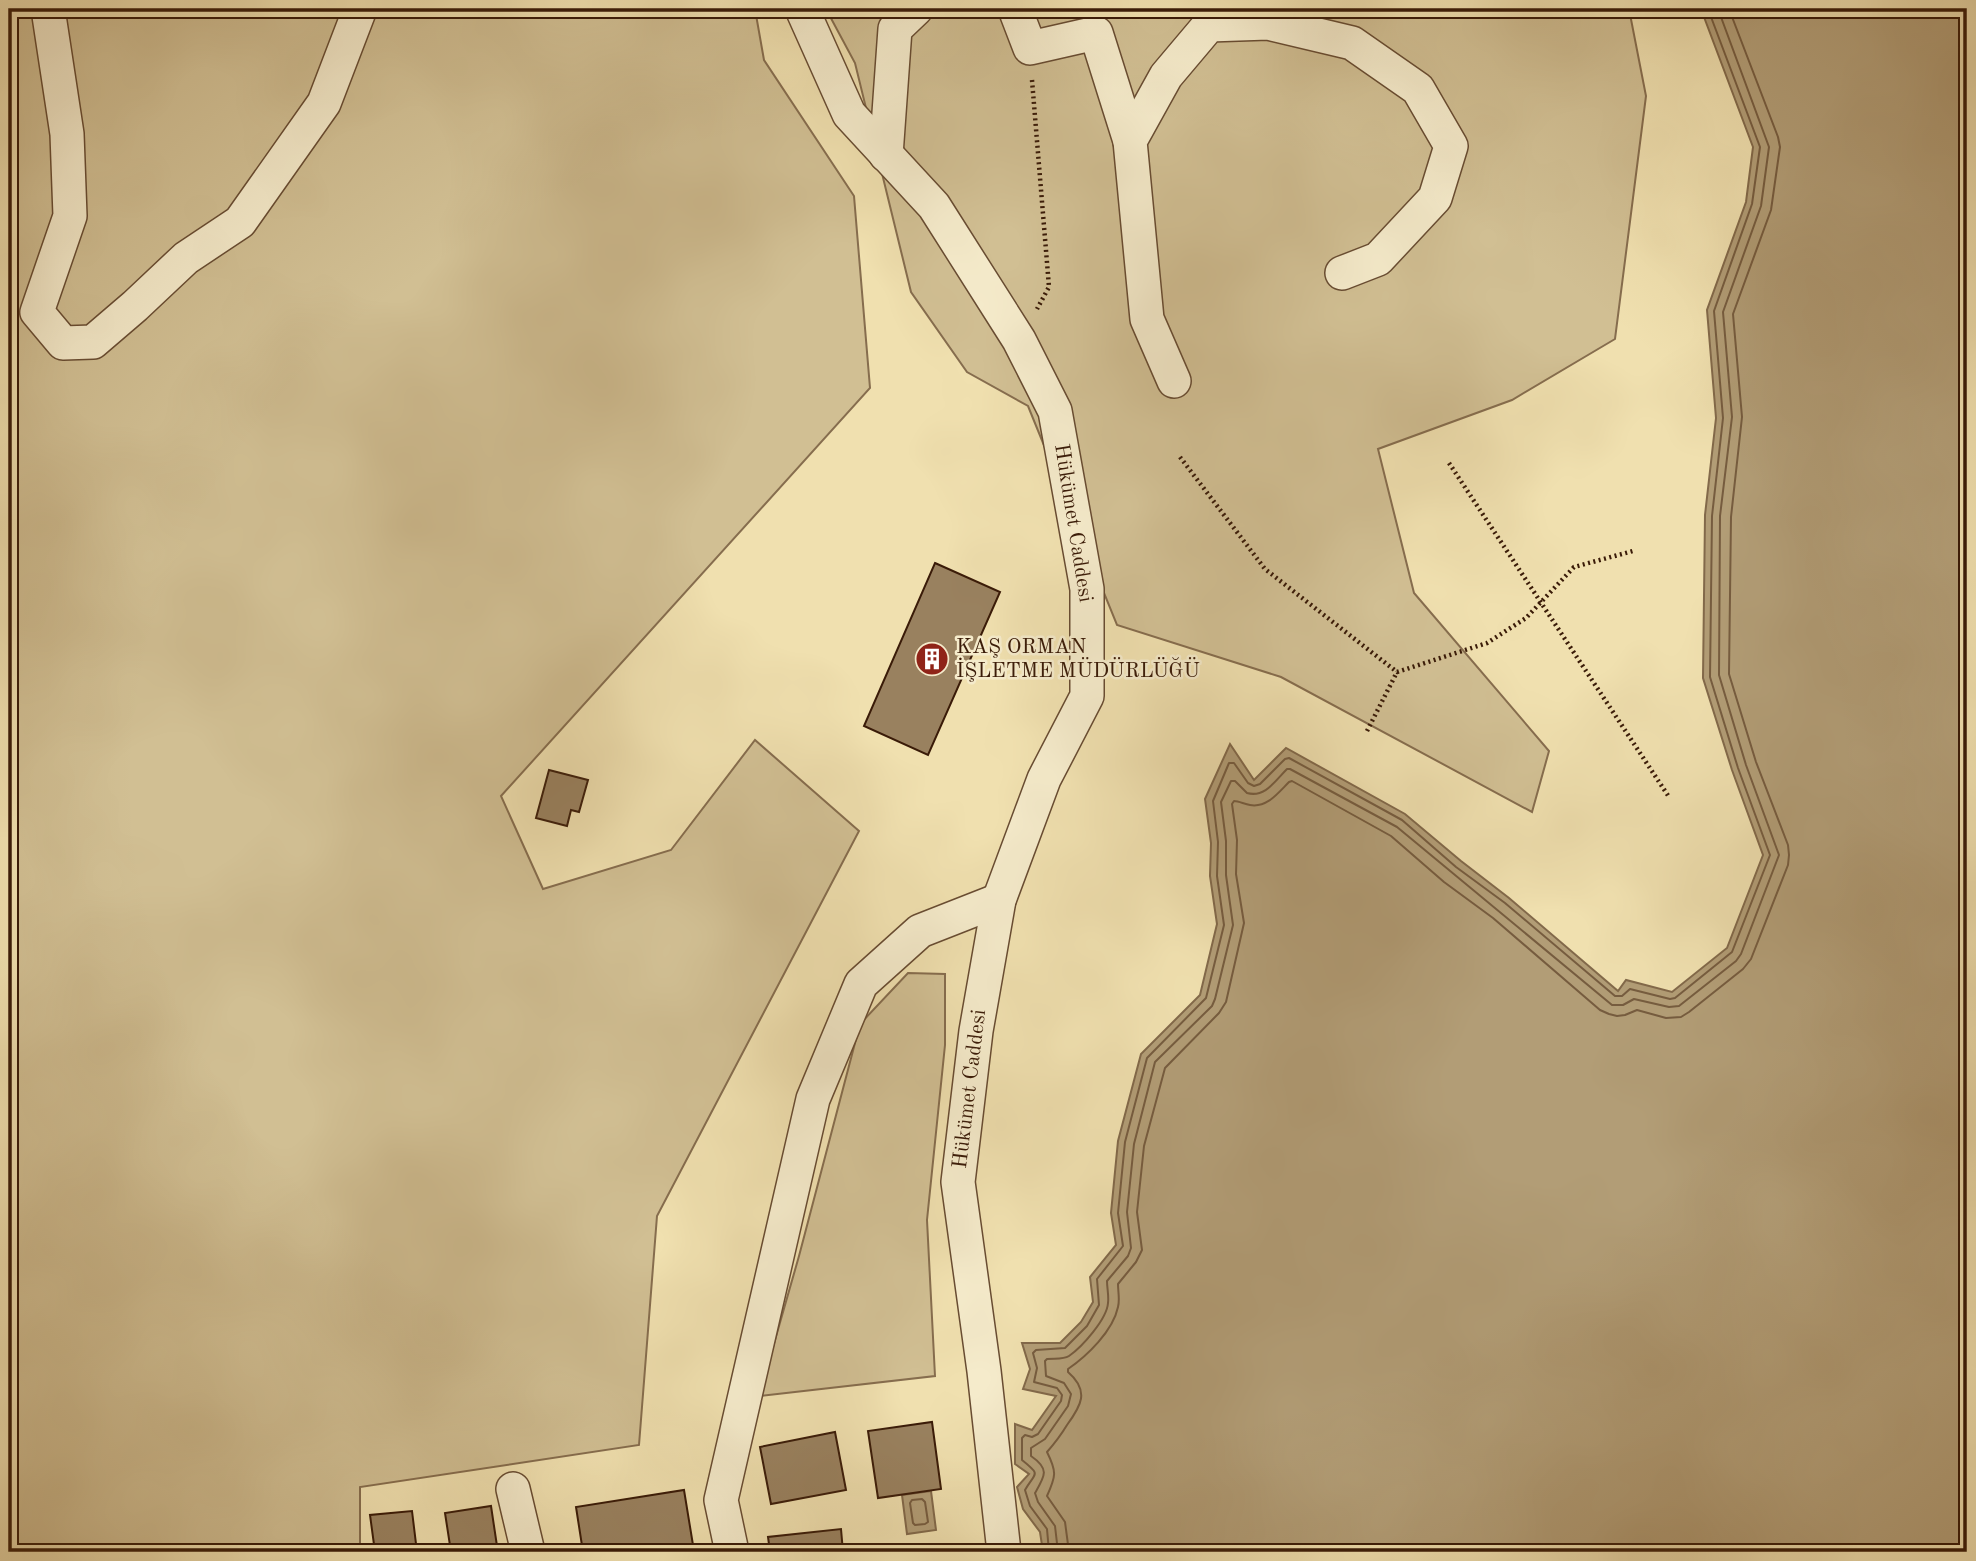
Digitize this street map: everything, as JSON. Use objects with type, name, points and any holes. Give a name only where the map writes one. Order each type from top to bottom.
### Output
[{"type":"street","points":[[48,9],[67,134],[70,216],[37,312],[63,343],[93,341],[186,258],[240,222],[324,103],[360,9]]},
{"type":"street","name":"Hükümet Caddesi","points":[[802,9],[849,114],[934,205],[1019,340],[1055,411],[1087,589],[1087,696],[1044,779],[999,900],[976,1031],[958,1182],[984,1371],[1004,1552]]},
{"type":"street","points":[[886,155],[895,29],[916,9]]},
{"type":"street","points":[[1016,9],[1030,48],[1096,33],[1130,141],[1147,319],[1174,381]]},
{"type":"street","points":[[1130,141],[1166,76],[1209,25],[1268,23],[1352,43],[1418,89],[1451,146],[1435,198],[1378,259],[1342,273]]},
{"type":"street","points":[[732,1552],[721,1500],[813,1100],[861,984],[920,931],[999,900]]},
{"type":"street","points":[[513,1489],[528,1552]]},
{"type":"path","points":[[1019,340],[1049,287],[1030,48]]},
{"type":"path","points":[[1180,457],[1265,569],[1396,672]]},
{"type":"path","points":[[1449,463],[1669,797]]},
{"type":"path","points":[[1367,732],[1396,672],[1488,643],[1526,618],[1574,567],[1633,551]]},
{"type":"shaded area","points":[[9,9],[755,9],[764,60],[854,196],[870,388],[501,796],[543,889],[671,850],[755,740],[859,831],[657,1216],[639,1445],[360,1487],[360,1552],[9,1552]]},
{"type":"shaded area","points":[[826,9],[1629,9],[1646,96],[1615,339],[1512,400],[1378,449],[1414,593],[1549,751],[1532,812],[1281,677],[1117,625],[1028,406],[967,372],[911,292],[855,63]]},
{"type":"shaded area","points":[[908,973],[945,974],[945,1045],[927,1220],[935,1376],[759,1396],[860,1024]]},
{"type":"water","points":[[1701,9],[1967,9],[1967,1552],[1043,1552],[1040,1532],[1023,1509],[1017,1487],[1029,1474],[1015,1464],[1015,1424],[1032,1430],[1056,1396],[1023,1389],[1030,1369],[1022,1343],[1060,1343],[1081,1322],[1093,1302],[1090,1277],[1116,1245],[1111,1213],[1118,1141],[1141,1054],[1200,995],[1217,924],[1210,876],[1211,843],[1205,799],[1230,744],[1254,780],[1286,748],[1405,814],[1618,991],[1626,980],[1672,992],[1727,948],[1763,855],[1703,678],[1705,515],[1716,418],[1707,310],[1746,202],[1753,147]]},
{"type":"water","points":[[931,1491],[936,1530],[907,1534],[902,1495]]},
{"type":"building","name":"KAŞ ORMAN İŞLETME MÜDÜRLÜĞÜ","points":[[935,563],[1000,592],[928,755],[864,726]]},
{"type":"building","points":[[549,770],[588,780],[579,812],[571,810],[567,826],[536,818]]},
{"type":"building","points":[[932,1422],[941,1489],[878,1498],[868,1431]]},
{"type":"building","points":[[835,1432],[846,1490],[771,1504],[760,1447]]},
{"type":"building","points":[[684,1490],[693,1545],[645,1552],[583,1552],[576,1507]]},
{"type":"building","points":[[491,1506],[497,1546],[451,1552],[445,1513]]},
{"type":"building","points":[[412,1511],[417,1552],[375,1552],[370,1515]]},
{"type":"building","points":[[841,1529],[843,1552],[770,1552],[768,1537]]},
{"type":"place","name":"KAŞ ORMAN İŞLETME MÜDÜRLÜĞÜ","points":[[932,659]]}]
